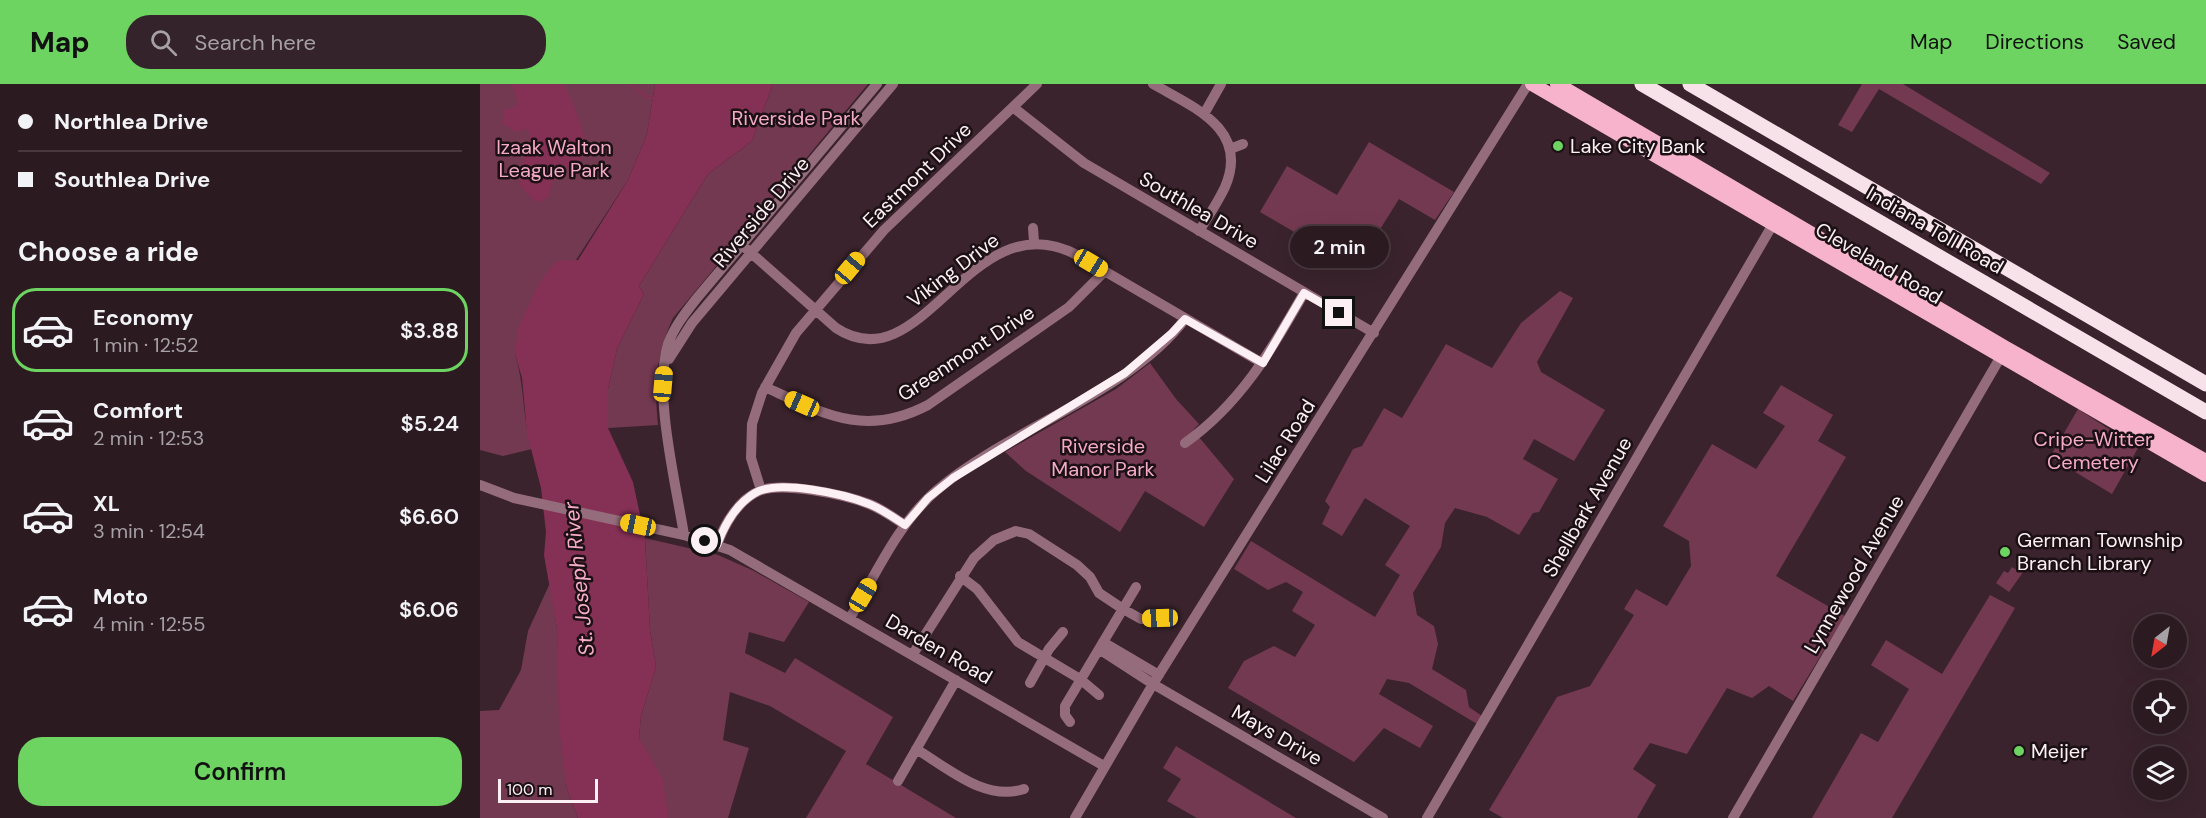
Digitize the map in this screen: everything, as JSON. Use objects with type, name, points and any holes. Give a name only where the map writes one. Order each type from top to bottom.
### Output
[{"type":"highway","name":"Indiana Toll Road","points":[[1642,84],[2206,412]]},
{"type":"highway","name":"Indiana Toll Road","points":[[1690,84],[2206,384]]},
{"type":"main road","name":"Cleveland Road","points":[[1530,84],[1775,219],[2003,352],[2206,475]]},
{"type":"main road","name":"Cleveland Road","points":[[1557,84],[1775,219]]},
{"type":"main road","name":"Cleveland Road","points":[[2003,352],[2206,461]]},
{"type":"street","name":"Riverside Drive","points":[[746,249],[877,84]]},
{"type":"street","name":"Riverside Drive","points":[[684,535],[664,400],[667,347],[678,324],[893,84]]},
{"type":"street","name":"Eastmont Drive","points":[[761,490],[753,469],[750,440],[755,411],[787,347],[814,310],[884,230],[1037,84]]},
{"type":"street","points":[[1153,84],[1204,114],[1223,133],[1230,149],[1228,179],[1199,231]]},
{"type":"street","points":[[1204,114],[1221,84]]},
{"type":"street","name":"Lilac Road","points":[[1075,818],[1156,680],[1530,84]]},
{"type":"street","name":"Southlea Drive","points":[[1014,108],[1084,163],[1374,333]]},
{"type":"street","points":[[1230,149],[1243,144]]},
{"type":"street","name":"Shellbark Avenue","points":[[1428,818],[1775,219]]},
{"type":"street","points":[[1033,228],[1035,242]]},
{"type":"street","name":"Viking Drive","points":[[746,249],[814,310],[850,336],[869,340],[885,338],[907,327],[996,255],[1012,247],[1035,242],[1063,248],[1263,363]]},
{"type":"street","name":"Greenmont Drive","points":[[765,387],[829,416],[848,421],[876,422],[903,416],[928,405],[1069,307],[1104,272]]},
{"type":"street","points":[[1185,443],[1231,404],[1263,363],[1304,293]]},
{"type":"street","points":[[850,618],[905,525],[923,503],[953,478],[1125,373],[1185,319]]},
{"type":"street","name":"Lynnewood Avenue","points":[[1733,818],[2003,352]]},
{"type":"street","name":"Darden Road","points":[[480,485],[514,498],[684,535],[717,545],[749,559],[1104,766]]},
{"type":"street","points":[[717,545],[736,510],[747,498],[761,490],[791,487],[852,499],[881,510],[905,525]]},
{"type":"street","points":[[913,654],[960,576],[974,558],[994,540],[1007,533],[1023,532],[1077,565],[1090,577],[1099,593],[1122,609],[1141,619],[1160,618]]},
{"type":"street","points":[[960,576],[984,596],[1018,642],[1080,679],[1099,695]]},
{"type":"street","points":[[1070,722],[1065,715],[1065,706],[1136,587]]},
{"type":"street","points":[[1030,683],[1043,659],[1063,632]]},
{"type":"street","name":"Mays Drive","points":[[1101,646],[1383,818]]},
{"type":"street","points":[[898,781],[956,680]]},
{"type":"street","points":[[916,749],[990,791],[1005,793],[1024,789]]},
{"type":"green space","name":"Izaak Walton League Park","points":[[480,84],[655,84],[647,134],[628,180],[515,354],[532,449],[503,456],[480,450]]},
{"type":"green space","name":"Riverside Park","points":[[773,84],[868,84],[673,318],[663,344],[658,370],[656,397],[658,425],[608,428],[608,389],[617,349],[644,294],[639,286],[708,174],[752,141]]},
{"type":"green space","points":[[1862,84],[1903,84],[2050,173],[2041,184],[1879,89],[1852,132],[1838,125]]},
{"type":"green space","points":[[1369,142],[1454,192],[1435,220],[1399,199],[1369,247],[1343,233],[1330,253],[1260,212],[1287,166],[1337,195]]},
{"type":"green space","points":[[1560,291],[1573,298],[1537,362],[1541,372],[1605,410],[1574,461],[1534,439],[1523,459],[1558,479],[1539,512],[1533,513],[1519,535],[1487,517],[1455,508],[1445,523],[1441,547],[1413,593],[1417,615],[1434,626],[1438,644],[1432,669],[1466,690],[1469,707],[1482,716],[1477,724],[1409,683],[1387,679],[1379,694],[1433,726],[1420,748],[1384,728],[1354,762],[1228,688],[1244,661],[1274,646],[1295,657],[1315,625],[1292,611],[1303,592],[1286,582],[1268,590],[1234,569],[1251,541],[1375,617],[1400,575],[1385,565],[1410,526],[1365,498],[1342,536],[1322,524],[1330,507],[1325,501],[1353,449],[1362,446],[1384,408],[1402,418],[1446,344],[1492,368],[1521,323]]},
{"type":"green space","name":"Riverside Manor Park","points":[[1150,363],[1176,399],[1199,424],[1193,430],[1234,479],[1204,527],[1145,491],[1120,532],[1026,471],[1005,452],[1116,389]]},
{"type":"green space","points":[[1781,385],[1833,415],[1818,441],[1846,457],[1776,576],[1845,616],[1793,701],[1769,686],[1752,698],[1727,688],[1687,754],[1650,743],[1633,769],[1656,785],[1637,818],[1503,818],[1489,810],[1557,697],[1590,686],[1634,615],[1624,609],[1636,589],[1667,606],[1691,566],[1689,541],[1663,526],[1712,444],[1756,469],[1785,426],[1763,413]]},
{"type":"green space","name":"Cripe-Witter Cemetery","points":[[2078,409],[2138,448],[2112,494],[2050,457]]},
{"type":"green space","points":[[645,538],[718,555],[752,570],[809,602],[784,642],[749,632],[745,653],[785,673],[795,658],[893,717],[866,764],[956,818],[806,818],[846,751],[770,706],[730,692],[723,740],[749,748],[728,818],[668,818],[639,738],[641,716],[656,667],[650,630]]},
{"type":"green space","points":[[2026,557],[2031,561],[2009,592],[1996,583],[2004,571],[2008,573],[2012,567],[2018,571]]},
{"type":"green space","points":[[550,583],[557,629],[567,790],[578,818],[480,818],[480,711],[499,710],[521,670],[528,631]]},
{"type":"green space","points":[[1990,595],[2015,608],[1892,818],[1812,818],[1861,733],[1878,742],[1909,689],[1871,665],[1886,640],[1942,674]]},
{"type":"green space","points":[[1176,746],[1296,818],[1197,818],[1167,801],[1181,779],[1163,768]]},
{"type":"water","points":[[511,84],[564,84],[583,132],[584,142],[580,161],[558,173],[549,196],[541,202],[533,200],[520,185],[523,156],[530,146],[529,132],[525,129],[516,132],[502,123],[504,110],[515,107],[518,102]]},
{"type":"water","name":"St. Joseph River","points":[[655,84],[773,84],[752,141],[708,174],[639,286],[644,294],[617,349],[608,389],[608,428],[633,482],[645,538],[650,630],[656,667],[641,716],[639,738],[663,779],[668,818],[578,818],[567,790],[559,727],[557,629],[544,555],[546,532],[541,488],[527,433],[522,378],[515,354],[518,329],[538,285],[556,261],[578,260],[628,180],[647,134]]},
{"type":"waterway","points":[[631,84],[648,98],[653,98]]},
{"type":"place","name":"Lake City Bank","points":[[1558,146]]},
{"type":"place","name":"German Township Branch Library","points":[[2005,552]]},
{"type":"place","name":"Meijer","points":[[2019,751]]},
{"type":"route","points":[[705,541],[717,545],[731,517],[742,502],[756,492],[782,487],[867,503],[905,525],[928,498],[953,478],[1125,373],[1180,326],[1185,319],[1263,363],[1304,293],[1339,313]]}]
